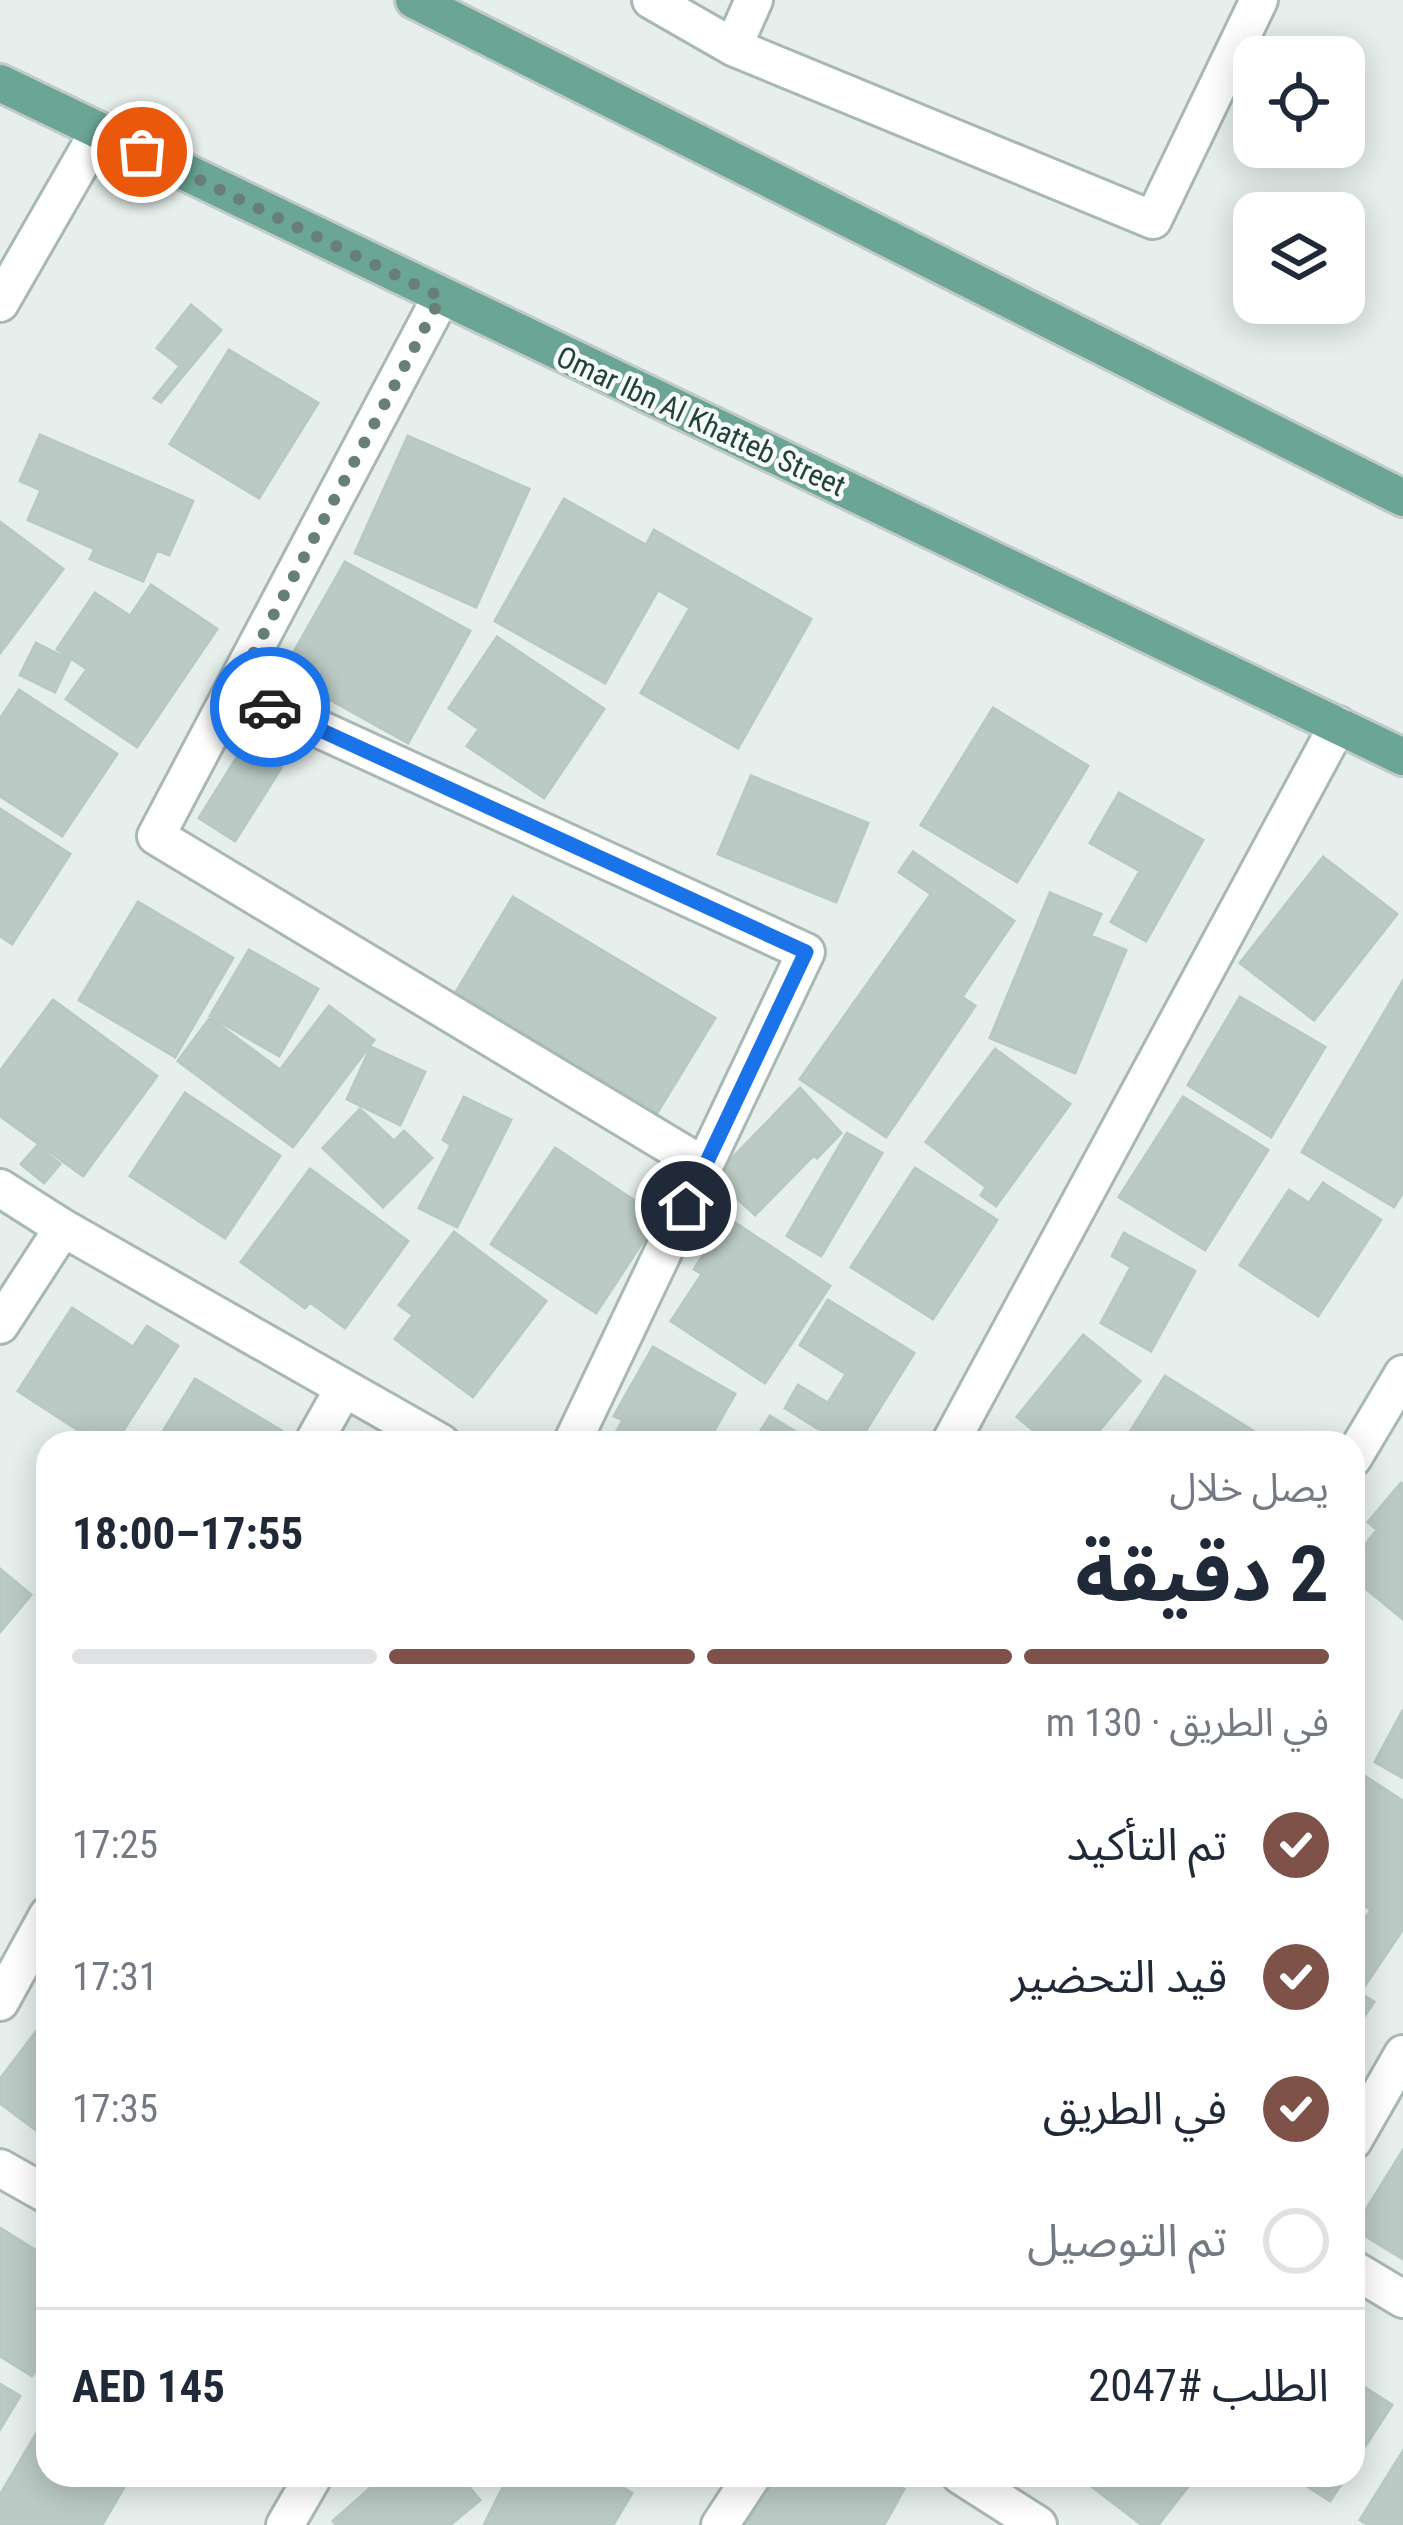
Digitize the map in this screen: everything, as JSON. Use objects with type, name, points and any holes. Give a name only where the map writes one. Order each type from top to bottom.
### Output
[{"type":"main road","points":[[413,0],[1403,498]]},
{"type":"main road","name":"Omar Ibn Al Khatteb Street","points":[[0,83],[1403,757]]},
{"type":"street","points":[[651,0],[733,46],[1153,220],[1259,0]]},
{"type":"street","points":[[733,46],[754,0]]},
{"type":"street","points":[[0,303],[99,131]]},
{"type":"street","points":[[441,297],[156,836],[704,1166]]},
{"type":"street","points":[[234,690],[806,952],[578,1431]]},
{"type":"street","points":[[956,1431],[1338,725]]},
{"type":"street","points":[[0,1188],[420,1431]]},
{"type":"street","points":[[0,1325],[63,1228]]},
{"type":"street","points":[[1365,1439],[1403,1374]]},
{"type":"street","points":[[320,1431],[344,1388]]},
{"type":"street","points":[[0,2002],[36,1937]]},
{"type":"street","points":[[1365,2120],[1403,2054]]},
{"type":"street","points":[[0,2168],[36,2188]]},
{"type":"street","points":[[1365,2276],[1403,2299]]},
{"type":"street","points":[[285,2525],[307,2487]]},
{"type":"street","points":[[720,2525],[745,2487]]},
{"type":"street","points":[[979,2487],[1038,2525]]},
{"type":"building","points":[[191,305],[221,330],[161,402],[154,398],[180,366],[157,348]]},
{"type":"building","points":[[229,350],[318,403],[259,498],[170,444]]},
{"type":"building","points":[[40,435],[193,501],[169,555],[157,550],[143,581],[90,559],[95,549],[28,520],[41,490],[20,481]]},
{"type":"building","points":[[408,436],[529,489],[476,607],[355,553]]},
{"type":"building","points":[[564,499],[646,545],[654,530],[811,619],[738,748],[641,693],[690,608],[658,590],[605,683],[495,621]]},
{"type":"building","points":[[0,522],[63,569],[0,653]]},
{"type":"building","points":[[345,562],[470,631],[408,743],[282,673]]},
{"type":"building","points":[[151,585],[217,629],[137,747],[66,699],[87,669],[57,649],[95,593],[130,616]]},
{"type":"building","points":[[497,637],[604,709],[544,798],[467,746],[479,729],[449,708]]},
{"type":"building","points":[[36,643],[70,660],[55,692],[20,675]]},
{"type":"building","points":[[19,690],[117,754],[62,836],[0,796],[0,719]]},
{"type":"building","points":[[993,708],[1088,766],[1017,882],[921,825]]},
{"type":"building","points":[[244,746],[281,768],[235,841],[199,818]]},
{"type":"building","points":[[751,776],[868,823],[836,902],[718,854]]},
{"type":"building","points":[[1119,793],[1203,840],[1146,941],[1111,922],[1140,871],[1090,843]]},
{"type":"building","points":[[0,809],[70,854],[12,944],[0,936]]},
{"type":"building","points":[[913,852],[1014,921],[962,997],[975,1006],[886,1137],[800,1079],[931,894],[899,872]]},
{"type":"building","points":[[1323,857],[1397,914],[1314,1020],[1240,963]]},
{"type":"building","points":[[1050,893],[1101,914],[1091,936],[1126,950],[1075,1073],[990,1038]]},
{"type":"building","points":[[513,897],[715,1018],[657,1113],[456,992]]},
{"type":"building","points":[[138,902],[233,958],[175,1057],[79,1000]]},
{"type":"building","points":[[249,950],[318,989],[279,1056],[210,1016]]},
{"type":"building","points":[[1403,981],[1403,1192],[1394,1207],[1302,1152]]},
{"type":"building","points":[[1240,997],[1325,1047],[1271,1137],[1188,1085]]},
{"type":"building","points":[[53,1000],[157,1076],[83,1176],[0,1116],[0,1071]]},
{"type":"building","points":[[329,1006],[374,1040],[293,1147],[178,1061],[210,1018],[280,1070]]},
{"type":"building","points":[[371,1047],[425,1072],[400,1125],[347,1099]]},
{"type":"building","points":[[995,1049],[1070,1104],[996,1206],[981,1195],[986,1187],[926,1142]]},
{"type":"building","points":[[800,1088],[841,1133],[755,1215],[714,1177]]},
{"type":"building","points":[[185,1093],[280,1156],[225,1238],[130,1176]]},
{"type":"building","points":[[464,1097],[511,1120],[457,1227],[419,1208],[451,1145],[443,1140]]},
{"type":"building","points":[[1183,1097],[1268,1150],[1205,1250],[1119,1197]]},
{"type":"building","points":[[360,1109],[394,1141],[404,1131],[432,1158],[383,1207],[323,1148]]},
{"type":"building","points":[[847,1133],[882,1153],[821,1256],[787,1236]]},
{"type":"building","points":[[37,1146],[60,1164],[44,1183],[21,1164]]},
{"type":"building","points":[[555,1148],[659,1217],[596,1313],[491,1244]]},
{"type":"building","points":[[915,1168],[997,1220],[933,1319],[851,1267]]},
{"type":"building","points":[[310,1169],[408,1241],[345,1328],[310,1302],[305,1308],[241,1262]]},
{"type":"building","points":[[1323,1183],[1381,1220],[1318,1316],[1240,1265],[1289,1190],[1309,1203]]},
{"type":"building","points":[[728,1218],[830,1286],[765,1383],[671,1321],[702,1274],[694,1269]]},
{"type":"building","points":[[454,1232],[546,1301],[473,1397],[395,1339],[413,1315],[399,1305]]},
{"type":"building","points":[[1124,1233],[1195,1271],[1151,1351],[1101,1323],[1131,1267],[1112,1256]]},
{"type":"building","points":[[828,1300],[914,1353],[865,1431],[822,1431],[785,1408],[798,1385],[828,1403],[846,1374],[800,1345]]},
{"type":"building","points":[[72,1308],[133,1347],[147,1326],[178,1346],[123,1431],[80,1431],[18,1391]]},
{"type":"building","points":[[1083,1335],[1140,1381],[1099,1431],[1034,1431],[1017,1417]]},
{"type":"building","points":[[653,1347],[735,1394],[714,1431],[617,1431],[623,1420],[614,1416]]},
{"type":"building","points":[[1165,1376],[1253,1431],[1131,1431]]},
{"type":"building","points":[[195,1379],[282,1431],[163,1431]]},
{"type":"building","points":[[770,1416],[794,1431],[761,1431]]},
{"type":"building","points":[[1401,1483],[1403,1619],[1365,1588],[1365,1545],[1377,1530],[1368,1522]]},
{"type":"building","points":[[0,1569],[31,1595],[0,1632]]},
{"type":"building","points":[[1403,1710],[1403,1778],[1375,1762]]},
{"type":"building","points":[[1365,1776],[1403,1801],[1403,1929],[1365,1986],[1365,1916],[1371,1910],[1365,1906]]},
{"type":"building","points":[[36,2032],[36,2130],[0,2103],[0,2079]]},
{"type":"building","points":[[1403,2150],[1403,2259],[1365,2236],[1365,2211]]},
{"type":"building","points":[[0,2228],[36,2250],[36,2370],[32,2376],[0,2356]]},
{"type":"building","points":[[0,2384],[20,2396],[0,2429]]},
{"type":"building","points":[[1365,2388],[1392,2405],[1365,2447]]},
{"type":"building","points":[[36,2434],[36,2487],[124,2487],[102,2525],[0,2525],[0,2495]]},
{"type":"building","points":[[1403,2451],[1403,2525],[1369,2525],[1360,2520]]},
{"type":"building","points":[[371,2487],[469,2487],[480,2500],[450,2525],[336,2525],[333,2521]]},
{"type":"building","points":[[503,2487],[622,2487],[632,2493],[613,2525],[484,2525]]},
{"type":"building","points":[[765,2487],[904,2489],[884,2525],[744,2525]]},
{"type":"building","points":[[1093,2487],[1188,2487],[1158,2525],[1142,2525]]},
{"type":"building","points":[[1308,2487],[1339,2487],[1330,2501]]},
{"type":"way so far","points":[[142,152],[441,297],[234,690],[270,707]]},
{"type":"route","points":[[270,707],[806,952],[686,1206]]}]
